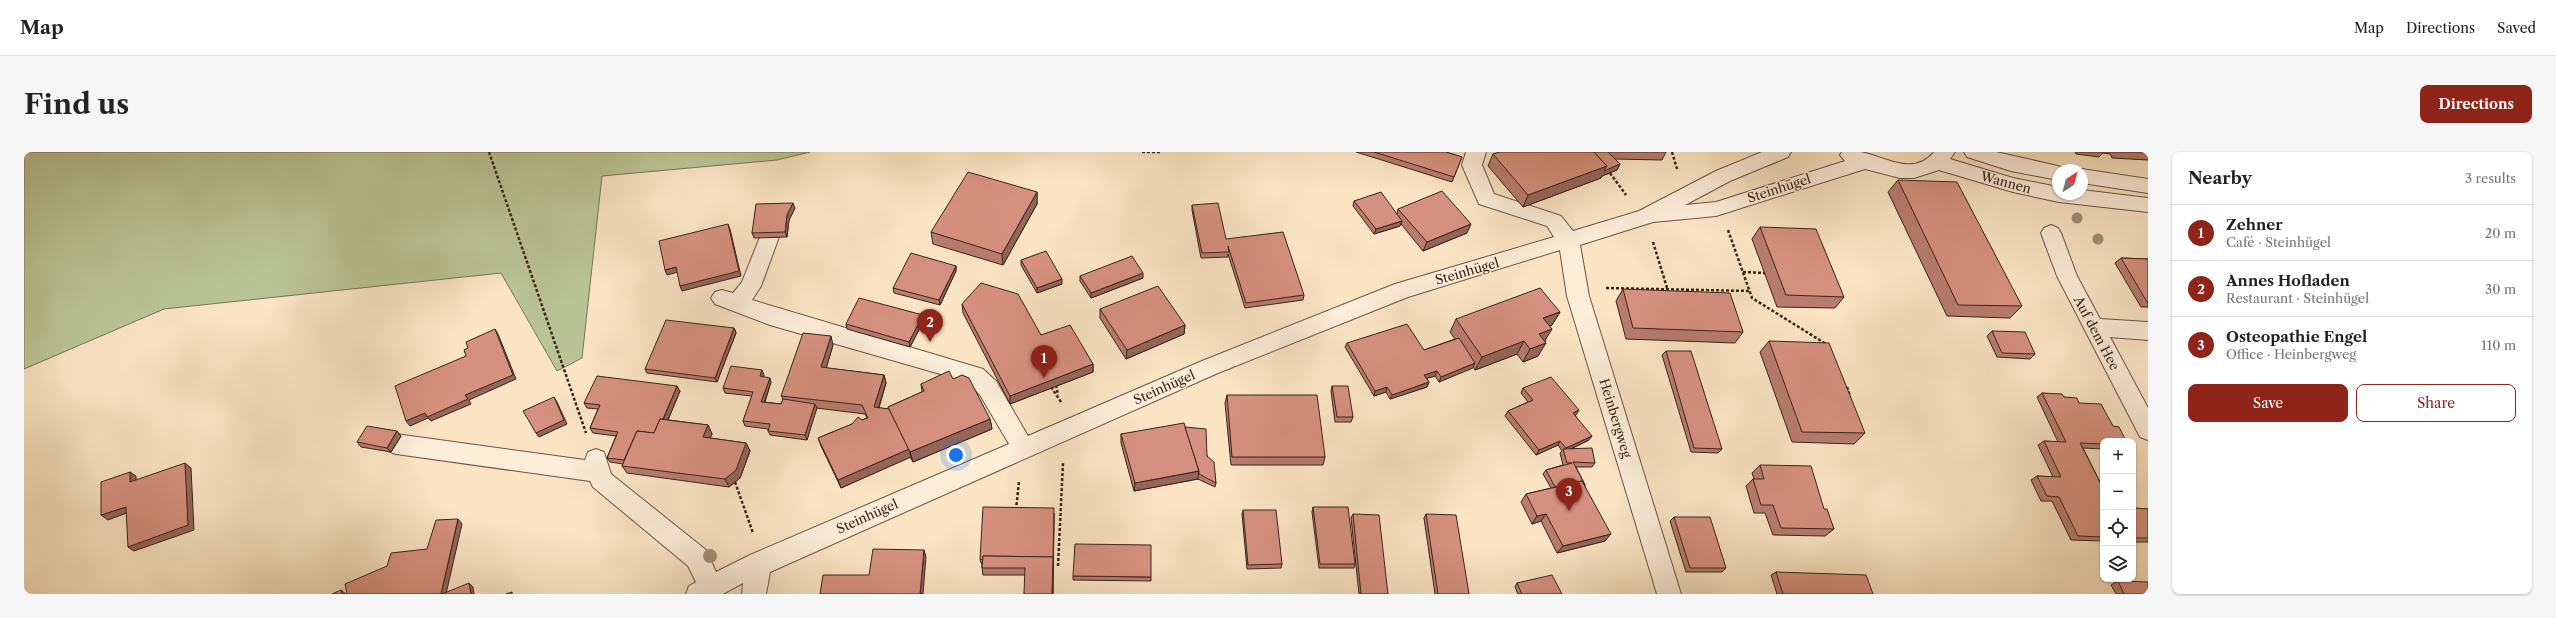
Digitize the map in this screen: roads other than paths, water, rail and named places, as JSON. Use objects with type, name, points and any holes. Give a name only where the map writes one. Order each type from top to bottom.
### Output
[{"type":"street","points":[[1476,152],[1472,165],[1486,198],[1554,221],[1569,241]]},
{"type":"street","name":"Steinhügel","points":[[705,591],[823,535],[1210,367],[1402,290],[1646,217],[1723,176],[1781,152]]},
{"type":"street","points":[[1846,152],[1864,162],[1884,169],[1905,171],[1923,169],[1941,157]]},
{"type":"street","name":"Wannen","points":[[1974,152],[2011,164],[2052,172]]},
{"type":"street","name":"Wannen","points":[[1941,157],[2013,185],[2059,195],[2148,205]]},
{"type":"street","name":"Steinhügel","points":[[1646,217],[1716,209],[1864,162]]},
{"type":"street","points":[[2088,177],[2147,187]]},
{"type":"street","name":"Auf dem Hee","points":[[2051,233],[2067,276],[2148,430]]},
{"type":"street","points":[[769,238],[752,286],[729,301],[770,316],[975,375],[988,388],[1023,448]]},
{"type":"street","name":"Heinbergweg","points":[[1569,241],[1578,296],[1669,594]]},
{"type":"street","points":[[2094,327],[2148,331]]},
{"type":"street","points":[[396,444],[597,466],[601,480],[697,558],[705,591]]},
{"type":"street","points":[[754,594],[762,563]]},
{"type":"place","name":"Annes Hofladen","points":[[930,342]]},
{"type":"place","name":"Zehner","points":[[1044,378]]},
{"type":"place","name":"Osteopathie Engel","points":[[1569,511]]}]
